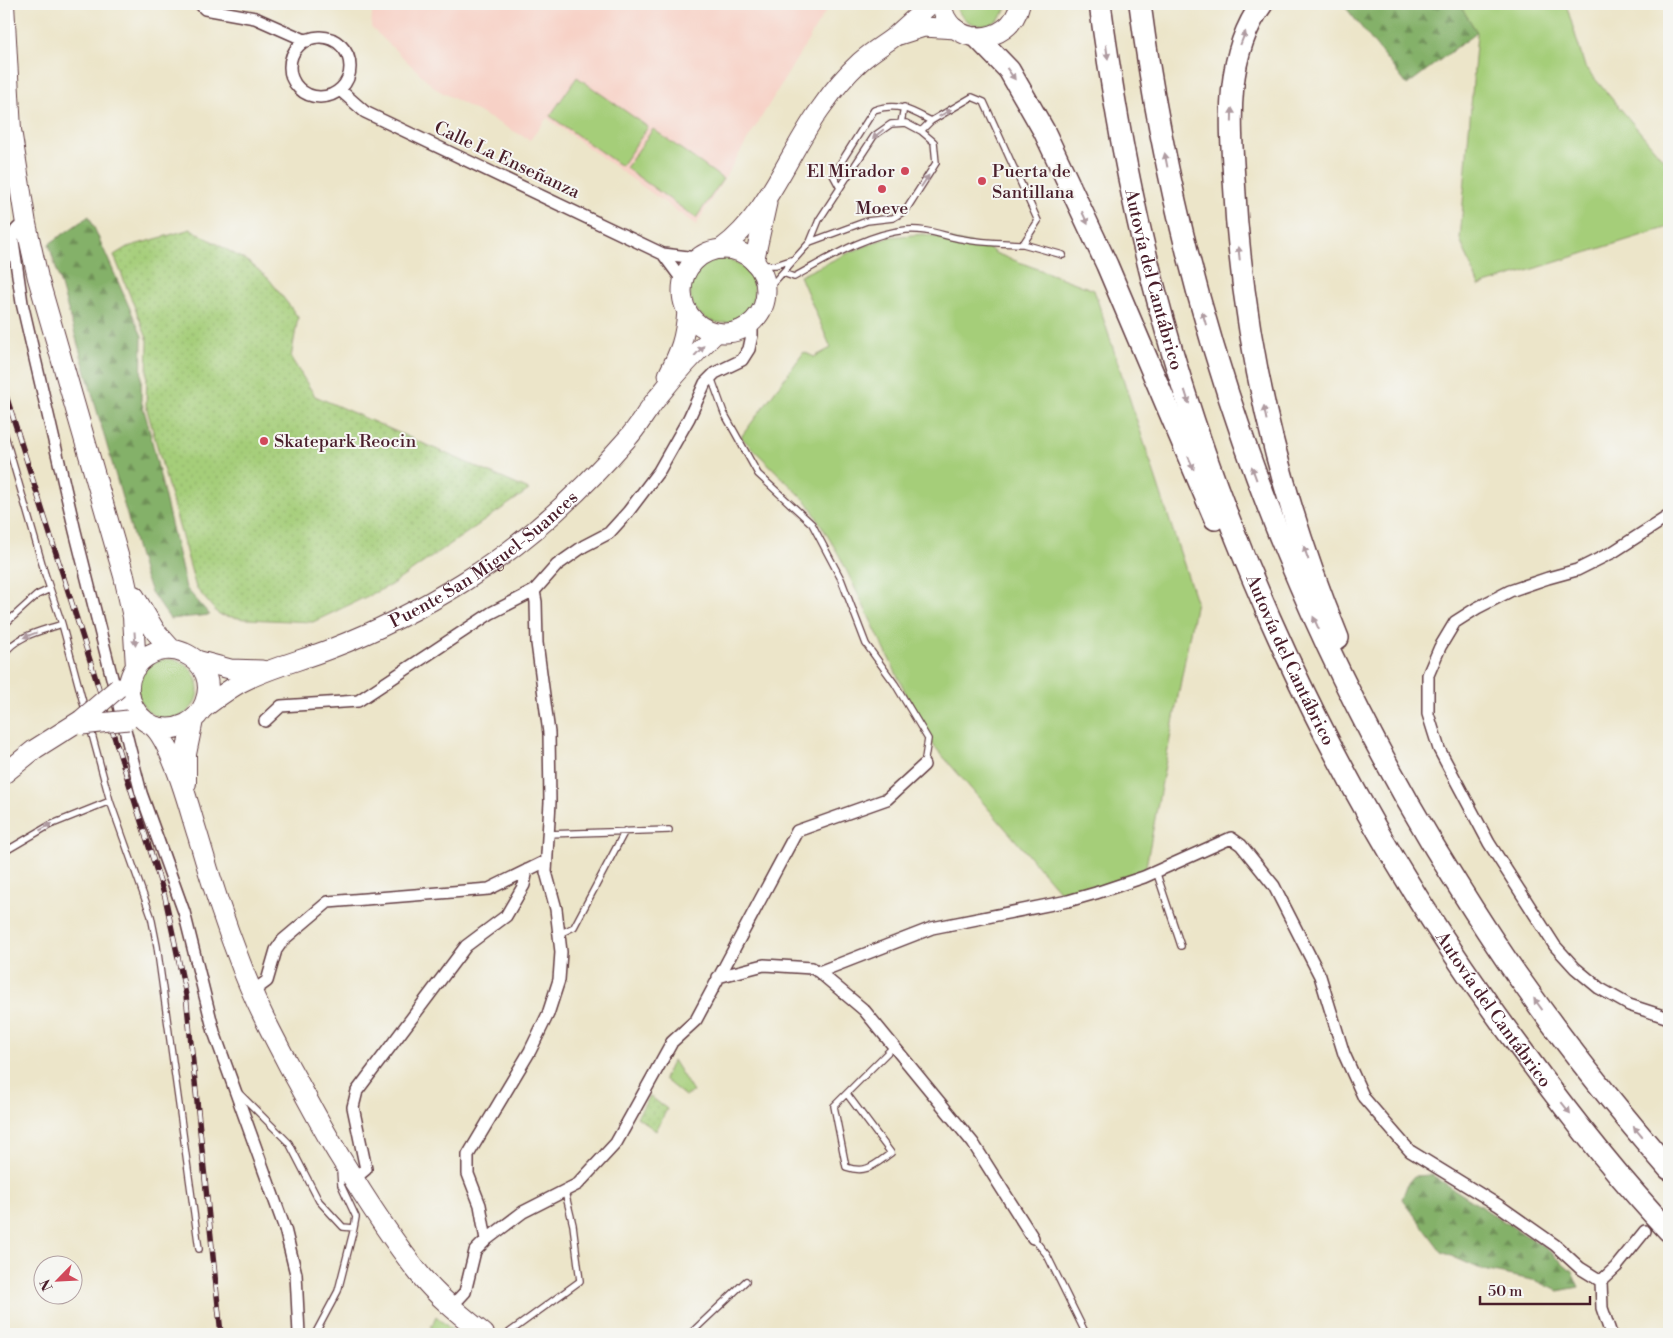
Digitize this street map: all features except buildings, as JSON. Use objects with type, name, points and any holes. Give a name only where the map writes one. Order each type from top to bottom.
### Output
[{"type":"highway","points":[[4,4],[11,130],[26,224],[38,278],[124,576],[133,617],[128,677],[131,701],[141,721],[174,762],[228,931],[252,992],[279,1046],[339,1156],[389,1232],[422,1277],[452,1306],[473,1331]]},
{"type":"highway","name":"Autovía del Cantábrico","points":[[1100,4],[1121,139],[1133,198],[1150,270],[1183,386],[1231,523],[1287,656],[1337,757],[1411,886],[1496,1017],[1590,1139],[1669,1230]]},
{"type":"highway","points":[[1140,4],[1154,101],[1169,177],[1192,275],[1226,392],[1268,509],[1321,635],[1373,739],[1411,808],[1473,910],[1522,984],[1578,1058],[1669,1169]]},
{"type":"highway","points":[[1262,4],[1246,31],[1236,64],[1233,87],[1232,149],[1237,236],[1246,310],[1260,390],[1275,453],[1292,513],[1322,599],[1357,681],[1436,835],[1522,984]]},
{"type":"highway","points":[[978,38],[1017,82],[1071,187],[1107,265],[1241,579],[1313,731],[1391,873],[1447,954],[1496,1017]]},
{"type":"highway","points":[[124,576],[148,620],[172,650]]},
{"type":"highway","points":[[128,677],[140,662],[151,654],[172,650],[185,653],[196,660],[205,675],[208,691],[198,714],[186,754],[188,802]]},
{"type":"highway","points":[[141,721],[160,728],[174,729],[198,714]]},
{"type":"main road","points":[[721,249],[736,238],[768,198],[797,144],[823,104],[861,61],[893,37],[931,4]]},
{"type":"main road","points":[[942,4],[947,19],[956,29],[966,35],[978,38],[990,37],[1005,29],[1016,16],[1020,4]]},
{"type":"main road","points":[[893,37],[924,27],[956,29]]},
{"type":"main road","points":[[756,264],[768,198]]},
{"type":"main road","points":[[682,281],[688,268],[697,258],[708,252],[721,249],[739,252],[756,264],[763,278],[766,291],[762,308],[752,322],[736,331],[717,332],[700,325],[687,311]]},
{"type":"main road","name":"Puente San Miguel-Suances","points":[[658,397],[686,333],[687,311],[683,302],[682,281]]},
{"type":"main road","name":"Puente San Miguel-Suances","points":[[198,714],[243,681],[271,669],[312,656],[392,622],[439,598],[480,571],[535,529],[585,484],[628,438],[658,397],[717,332]]},
{"type":"main road","name":"Puente San Miguel-Suances","points":[[196,660],[230,669],[271,669]]},
{"type":"main road","points":[[4,774],[35,749],[81,722],[128,677]]},
{"type":"main road","points":[[81,722],[141,721]]},
{"type":"street","points":[[200,4],[205,9],[255,18],[307,41]]},
{"type":"street","points":[[322,38],[332,40],[340,45],[346,53],[350,62],[350,72],[340,90],[332,95],[314,97],[306,94],[298,88],[293,80],[291,62],[299,46],[307,41],[322,38]]},
{"type":"street","name":"Calle La Enseñanza","points":[[340,90],[365,112],[663,254],[697,258]]},
{"type":"street","points":[[26,224],[14,231],[13,241],[22,303],[75,531],[141,793],[184,912],[214,1032],[285,1229],[296,1274],[299,1334]]},
{"type":"street","name":"Calle La Enseñanza","points":[[663,254],[682,281]]},
{"type":"street","points":[[265,721],[281,706],[358,701],[491,613],[534,591],[557,565],[584,546],[609,533],[628,512],[659,471],[690,418],[705,383],[715,373],[742,360],[749,349],[752,322]]},
{"type":"street","points":[[1669,516],[1613,552],[1577,570],[1510,591],[1455,622],[1440,647],[1428,675],[1428,714],[1440,749],[1489,843],[1555,946],[1575,968],[1600,988],[1630,1005],[1669,1018]]},
{"type":"street","points":[[486,1240],[480,1205],[468,1174],[468,1155],[530,1051],[548,1014],[559,980],[561,952],[556,909],[546,872],[550,802],[549,733],[534,591]]},
{"type":"street","points":[[452,1306],[464,1292],[475,1251],[486,1240],[523,1212],[578,1184],[616,1143],[672,1042],[696,1020],[797,831],[887,799],[924,765]]},
{"type":"street","points":[[819,972],[932,928],[1068,901],[1096,893],[1156,871],[1231,838],[1241,844],[1274,886],[1320,976],[1344,1054],[1364,1098],[1410,1151],[1498,1205],[1555,1245],[1580,1268],[1601,1281]]},
{"type":"street","points":[[252,992],[267,981],[276,950],[283,940],[328,902],[489,889],[546,861]]},
{"type":"street","points":[[354,1180],[366,1169],[353,1106],[357,1091],[466,946],[506,916],[524,886],[527,870]]},
{"type":"street","points":[[718,977],[764,965],[812,968],[819,972],[864,1010],[973,1143],[1032,1238]]},
{"type":"street","points":[[1610,1334],[1602,1308],[1601,1281],[1616,1267],[1645,1231]]},
{"type":"lane","points":[[921,131],[931,121],[972,97],[984,102],[1038,221],[1023,244]]},
{"type":"lane","points":[[840,188],[833,176],[874,110],[885,106],[904,107],[931,121]]},
{"type":"lane","points":[[901,123],[904,107]]},
{"type":"lane","points":[[766,291],[810,242],[819,220],[874,136],[891,124],[906,122],[934,142],[936,162],[906,210],[893,218],[867,221],[810,242]]},
{"type":"lane","points":[[783,273],[794,276],[849,248],[883,235],[907,230],[922,230],[964,240],[1023,244],[1063,255]]},
{"type":"lane","points":[[756,264],[776,265],[794,259]]},
{"type":"lane","points":[[711,377],[724,413],[758,474],[812,524],[841,579],[866,644],[895,684],[928,739],[924,765]]},
{"type":"lane","points":[[4,432],[62,624],[110,801],[148,907],[154,931],[199,1249]]},
{"type":"lane","points":[[4,625],[37,594],[50,589]]},
{"type":"lane","points":[[4,654],[12,644],[24,637],[62,624]]},
{"type":"lane","points":[[4,852],[50,825],[110,801]]},
{"type":"lane","points":[[548,834],[669,830]]},
{"type":"lane","points":[[559,934],[574,927],[625,832]]},
{"type":"lane","points":[[1156,871],[1181,946]]},
{"type":"lane","points":[[847,1094],[890,1153],[871,1167],[858,1171],[846,1167],[834,1106],[894,1046]]},
{"type":"lane","points":[[234,1087],[289,1143],[319,1200],[343,1227],[354,1228]]},
{"type":"lane","points":[[315,1334],[338,1291],[356,1217],[340,1185],[339,1156]]},
{"type":"lane","points":[[507,1334],[580,1281],[573,1225],[565,1192]]},
{"type":"lane","points":[[1032,1238],[1047,1255],[1086,1334]]},
{"type":"lane","points":[[690,1334],[746,1281]]},
{"type":"lane","points":[[1272,1334],[1278,1332],[1287,1334]]},
{"type":"shaded area","points":[[373,4],[830,4],[696,225],[547,118],[530,140],[436,89],[371,27]]},
{"type":"green space","points":[[955,4],[1008,4],[1004,13],[997,20],[990,24],[982,25],[973,24],[966,20],[959,13]]},
{"type":"green space","points":[[1343,4],[1459,4],[1477,32],[1407,85]]},
{"type":"green space","points":[[1459,4],[1566,4],[1585,67],[1669,166],[1669,227],[1479,286],[1460,239],[1477,33]]},
{"type":"green space","points":[[577,77],[648,127],[621,166],[550,116]]},
{"type":"green space","points":[[653,129],[723,179],[696,218],[626,168]]},
{"type":"green space","points":[[89,216],[142,336],[141,400],[186,588],[210,615],[170,619],[151,592],[144,574],[49,244]]},
{"type":"green space","points":[[191,229],[250,263],[269,279],[298,317],[291,358],[315,396],[529,490],[391,585],[313,622],[245,619],[219,615],[196,588],[146,406],[148,341],[114,255],[127,247]]},
{"type":"green space","points":[[924,234],[988,247],[995,253],[1094,290],[1196,601],[1144,877],[1068,901],[928,739],[839,555],[808,503],[741,437],[804,352],[814,357],[831,348],[800,276],[888,237]]},
{"type":"green space","points":[[716,259],[728,259],[745,268],[752,279],[754,291],[752,303],[745,314],[728,323],[716,323],[704,318],[695,309],[690,297],[690,285],[695,273],[704,264]]},
{"type":"green space","points":[[162,659],[174,659],[185,664],[193,672],[198,683],[196,701],[185,714],[174,719],[162,719],[151,714],[143,706],[138,695],[138,683],[143,672],[151,664]]},
{"type":"green space","points":[[673,1060],[693,1092],[685,1096],[664,1079]]},
{"type":"green space","points":[[650,1096],[667,1109],[656,1131],[637,1117]]},
{"type":"green space","points":[[1432,1175],[1547,1249],[1572,1271],[1579,1287],[1558,1291],[1537,1281],[1483,1270],[1442,1252],[1402,1199],[1408,1183],[1414,1176]]},
{"type":"green space","points":[[436,1316],[455,1333],[428,1334]]},
{"type":"railway","points":[[4,389],[165,897],[186,995],[221,1334]]},
{"type":"place","name":"El Mirador","points":[[905,171]]},
{"type":"place","name":"Puerta de Santillana","points":[[982,181]]},
{"type":"place","name":"Moeve","points":[[882,189]]},
{"type":"place","name":"Skatepark Reocin","points":[[264,441]]}]
